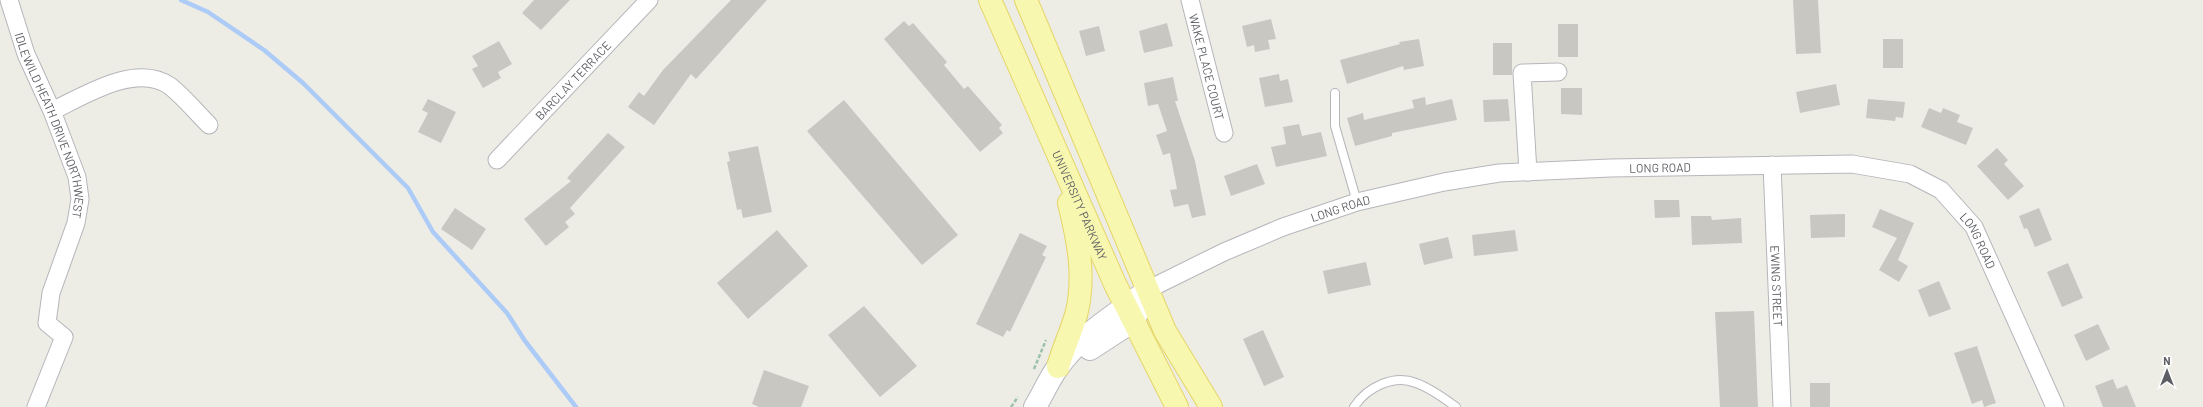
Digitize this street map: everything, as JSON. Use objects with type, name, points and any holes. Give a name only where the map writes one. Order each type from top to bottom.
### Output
[{"type":"main road","name":"UNIVERSITY PARKWAY","points":[[990,0],[1130,314],[1177,407]]},
{"type":"main road","points":[[1026,0],[1149,289],[1165,331],[1211,407]]},
{"type":"main road","points":[[1058,367],[1076,315],[1081,286],[1079,256],[1074,225],[1065,189],[1066,170]]},
{"type":"main road","points":[[1037,404],[1086,352],[1130,314],[1149,289]]},
{"type":"main road","points":[[1037,404],[1058,367],[1072,350],[1101,325],[1130,314]]},
{"type":"street","name":"IDLEWILD HEATH DRIVE NORTHWEST","points":[[9,0],[26,54],[52,112],[78,177],[80,199],[76,223],[50,293],[47,323],[64,337],[36,407]]},
{"type":"street","name":"BARCLAY TERRACE","points":[[497,160],[649,0]]},
{"type":"street","name":"WAKE PLACE COURT","points":[[1190,0],[1224,133]]},
{"type":"street","points":[[1528,172],[1522,73],[1558,72]]},
{"type":"street","points":[[52,112],[122,80],[136,77],[150,78],[169,86],[209,125]]},
{"type":"street","name":"LONG ROAD","points":[[1149,289],[1224,252],[1276,230],[1357,202],[1444,182],[1499,173],[1610,168],[1852,164],[1910,174],[1941,190],[1974,227],[2055,407]]},
{"type":"street","name":"EWING STREET","points":[[1772,166],[1782,407]]},
{"type":"lane","points":[[1335,93],[1334,126],[1357,202]]},
{"type":"lane","points":[[1354,407],[1365,394],[1378,386],[1385,383],[1403,381],[1418,383],[1456,407]]},
{"type":"building","points":[[534,0],[570,0],[541,30],[522,13]]},
{"type":"building","points":[[731,0],[767,0],[696,79],[691,74],[654,125],[628,107],[639,92],[644,96],[663,70]]},
{"type":"building","points":[[1793,0],[1818,0],[1821,53],[1796,54]]},
{"type":"building","points":[[1271,19],[1276,39],[1268,40],[1270,49],[1255,52],[1254,45],[1247,47],[1242,26]]},
{"type":"building","points":[[904,21],[909,26],[913,23],[947,62],[944,65],[964,89],[968,86],[1002,125],[999,128],[1003,133],[980,152],[884,39]]},
{"type":"building","points":[[1167,23],[1173,46],[1144,53],[1139,31]]},
{"type":"building","points":[[1558,24],[1578,24],[1578,57],[1558,57]]},
{"type":"building","points":[[1099,26],[1105,51],[1086,56],[1079,31]]},
{"type":"building","points":[[1419,39],[1424,66],[1404,70],[1403,66],[1347,84],[1340,60],[1400,44],[1399,42]]},
{"type":"building","points":[[1883,39],[1903,39],[1903,68],[1883,68]]},
{"type":"building","points":[[499,41],[512,64],[498,72],[501,78],[483,88],[472,69],[478,66],[472,56]]},
{"type":"building","points":[[1493,43],[1512,43],[1512,75],[1493,75]]},
{"type":"building","points":[[1279,74],[1280,81],[1288,79],[1293,102],[1265,107],[1259,78]]},
{"type":"building","points":[[1173,77],[1178,101],[1175,101],[1195,161],[1206,215],[1192,218],[1188,204],[1174,207],[1170,190],[1177,189],[1170,153],[1163,155],[1156,135],[1167,131],[1158,104],[1148,106],[1144,83]]},
{"type":"building","points":[[1836,84],[1840,105],[1800,113],[1796,92]]},
{"type":"building","points":[[1561,88],[1582,88],[1582,115],[1561,114]]},
{"type":"building","points":[[1425,97],[1426,105],[1452,99],[1457,120],[1392,133],[1392,136],[1355,146],[1347,118],[1363,113],[1364,120],[1414,108],[1412,100]]},
{"type":"building","points":[[428,99],[456,112],[441,143],[418,132],[428,113],[422,110]]},
{"type":"building","points":[[1508,99],[1510,121],[1484,122],[1483,100]]},
{"type":"building","points":[[1868,99],[1905,102],[1903,118],[1896,117],[1895,121],[1866,118]]},
{"type":"building","points":[[844,100],[958,235],[922,265],[807,131]]},
{"type":"building","points":[[1929,108],[1941,113],[1943,108],[1960,115],[1957,122],[1973,128],[1966,145],[1921,127]]},
{"type":"building","points":[[1299,124],[1302,136],[1321,132],[1327,156],[1276,167],[1271,147],[1286,144],[1283,127]]},
{"type":"building","points":[[608,133],[625,147],[570,208],[575,214],[565,222],[569,227],[546,246],[524,219],[571,181],[567,178]]},
{"type":"building","points":[[758,146],[772,212],[743,218],[741,209],[737,210],[727,162],[730,161],[728,152]]},
{"type":"building","points":[[1997,148],[2008,160],[2004,164],[2024,186],[2008,200],[1977,166]]},
{"type":"building","points":[[1257,164],[1265,184],[1231,196],[1224,176]]},
{"type":"building","points":[[1654,200],[1679,200],[1680,217],[1655,218]]},
{"type":"building","points":[[455,208],[486,229],[472,250],[441,229]]},
{"type":"building","points":[[2039,208],[2052,240],[2035,247],[2027,228],[2024,229],[2019,216]]},
{"type":"building","points":[[1880,209],[1914,223],[1898,260],[1908,266],[1899,282],[1879,270],[1897,238],[1872,227]]},
{"type":"building","points":[[1845,214],[1845,237],[1811,238],[1810,215]]},
{"type":"building","points":[[1691,216],[1711,216],[1712,220],[1741,218],[1742,243],[1692,245]]},
{"type":"building","points":[[777,230],[808,266],[748,319],[717,283]]},
{"type":"building","points":[[1515,230],[1518,251],[1474,256],[1472,235]]},
{"type":"building","points":[[1020,233],[1047,246],[1042,255],[1046,257],[1010,332],[1007,330],[1003,337],[976,324]]},
{"type":"building","points":[[1448,237],[1453,258],[1424,265],[1419,244]]},
{"type":"building","points":[[1366,262],[1371,285],[1328,294],[1323,271]]},
{"type":"building","points":[[2068,263],[2083,298],[2062,307],[2047,272]]},
{"type":"building","points":[[1939,281],[1951,309],[1929,317],[1918,290]]},
{"type":"building","points":[[864,306],[917,366],[880,397],[828,335]]},
{"type":"building","points":[[1754,311],[1758,407],[1720,407],[1715,312]]},
{"type":"building","points":[[2098,324],[2110,349],[2086,361],[2074,335]]},
{"type":"building","points":[[1263,330],[1284,377],[1264,386],[1243,339]]},
{"type":"building","points":[[1977,346],[1996,403],[1984,407],[1982,400],[1972,404],[1954,353]]},
{"type":"building","points":[[764,370],[809,386],[801,407],[759,407],[752,404]]},
{"type":"building","points":[[2113,379],[2117,389],[2127,385],[2136,407],[2103,407],[2095,386]]},
{"type":"building","points":[[1810,383],[1830,383],[1830,407],[1810,407]]},
{"type":"waterway","points":[[181,0],[208,12],[264,50],[303,83],[408,188],[433,232],[507,313],[525,341],[576,407]]}]
